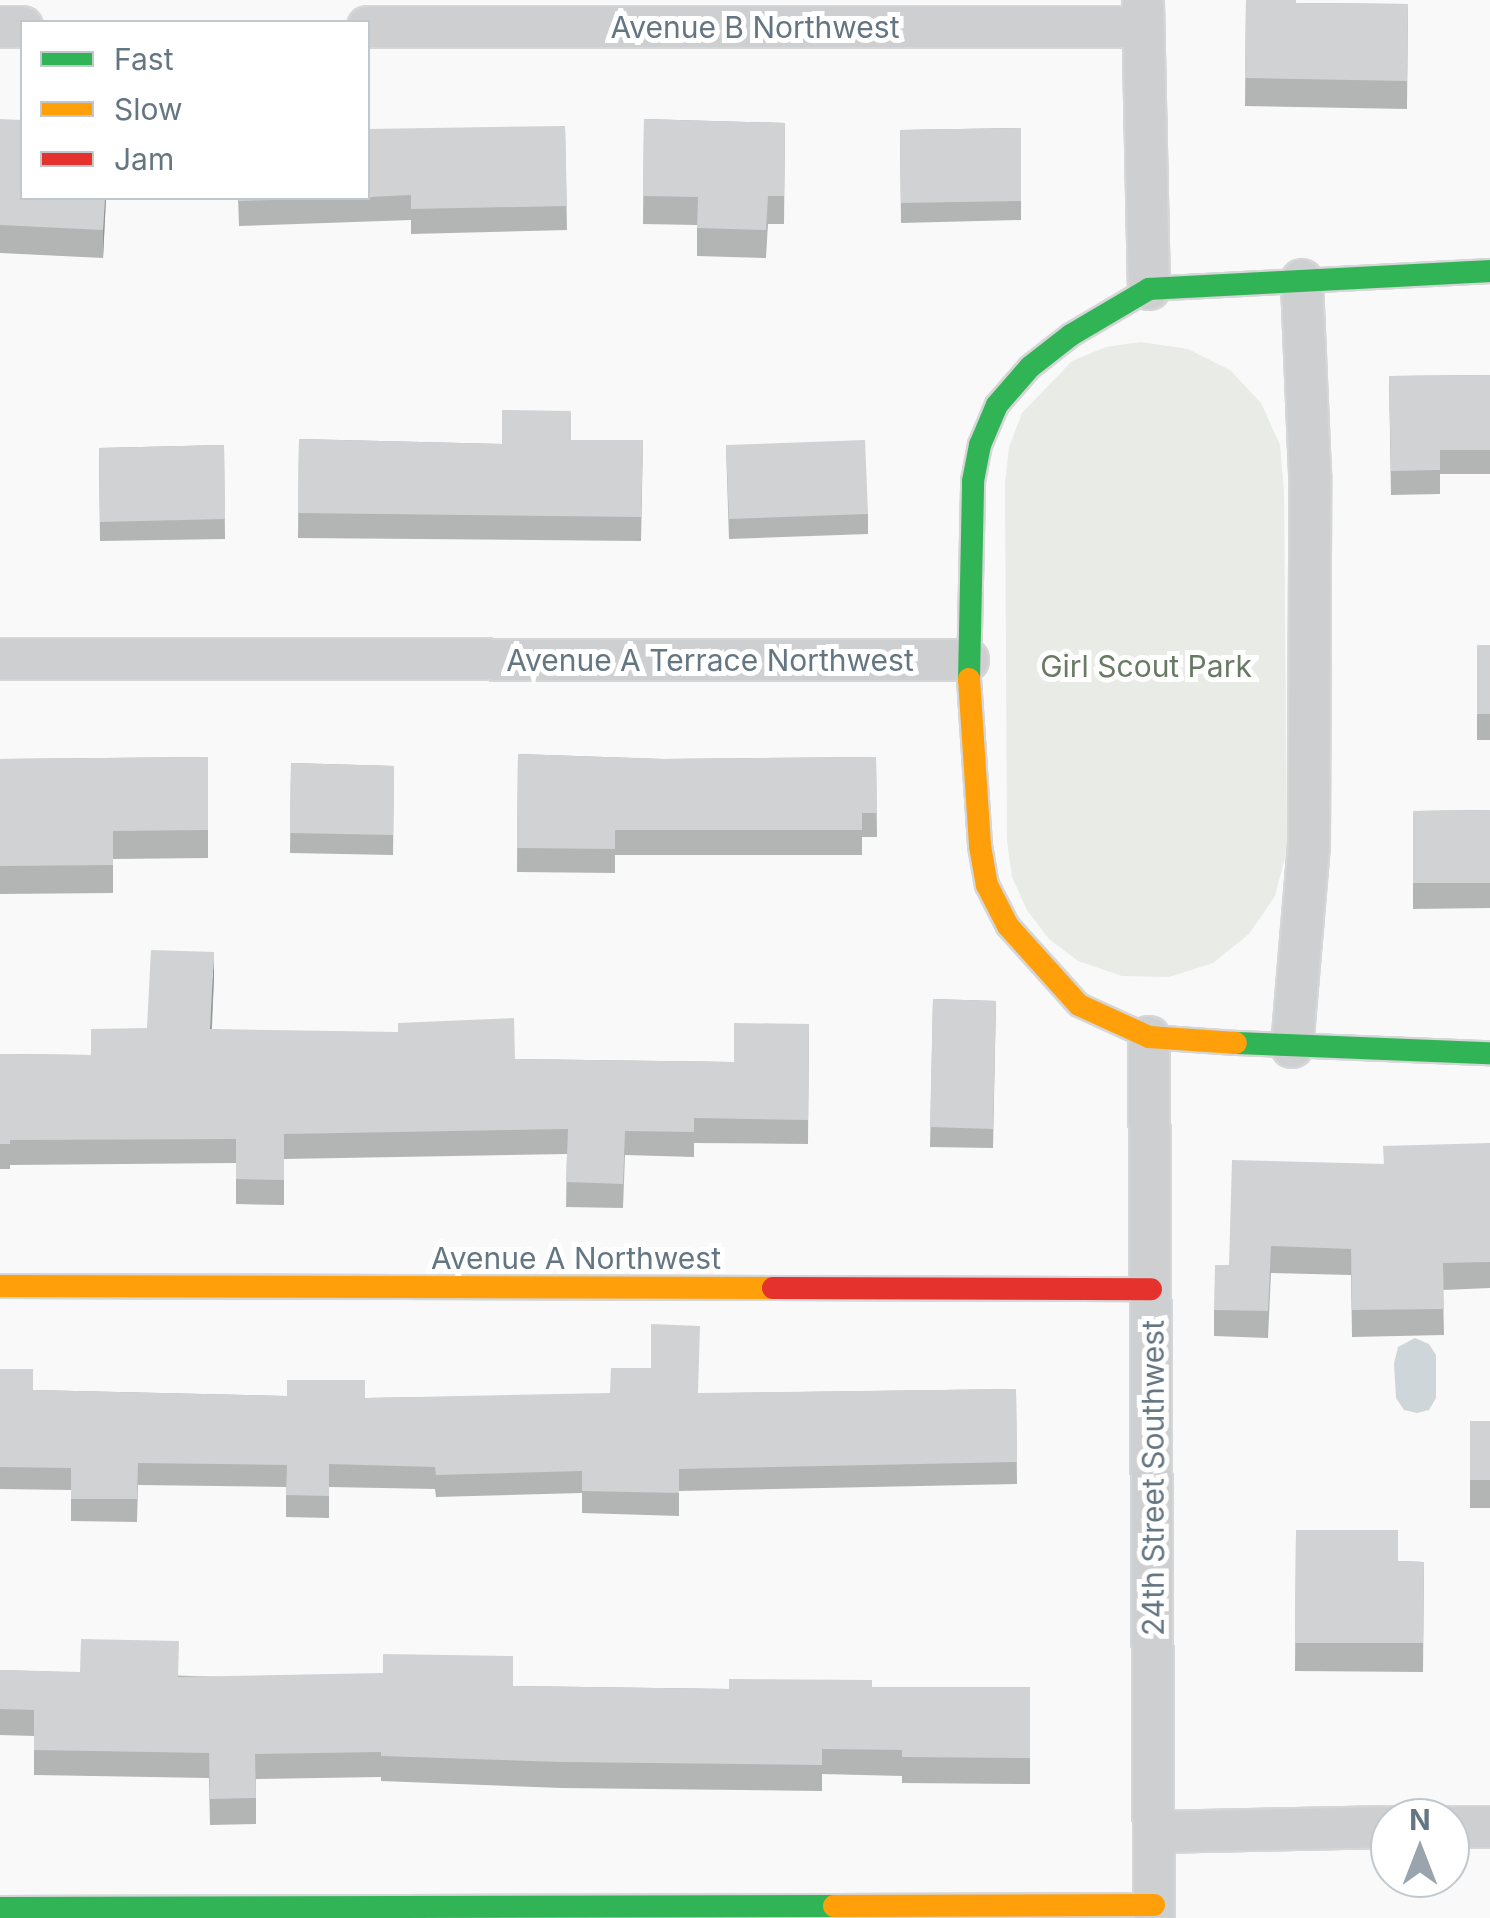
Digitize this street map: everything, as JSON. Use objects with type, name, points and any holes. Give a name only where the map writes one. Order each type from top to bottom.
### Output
[{"type":"street","name":"Avenue B Northwest","points":[[370,28],[1143,14]]},
{"type":"street","points":[[1143,14],[1149,290]]},
{"type":"street","points":[[1490,271],[1149,290],[1071,335],[1030,368],[997,405],[980,445],[973,481],[968,660],[980,846],[987,886],[1008,926],[1079,1005],[1149,1037],[1292,1047],[1490,1053]]},
{"type":"street","points":[[1292,1047],[1309,826],[1310,474],[1302,280]]},
{"type":"street","name":"Avenue A Terrace Northwest","points":[[0,659],[968,660]]},
{"type":"street","name":"24th Street Southwest","points":[[1149,1037],[1154,1912]]},
{"type":"street","name":"Avenue A Northwest","points":[[0,1286],[1151,1289]]},
{"type":"street","points":[[1155,1832],[1370,1828]]},
{"type":"street","points":[[0,1908],[1154,1912]]},
{"type":"green space","name":"Girl Scout Park","points":[[1141,342],[1188,349],[1230,370],[1261,403],[1280,445],[1284,492],[1287,850],[1275,896],[1249,934],[1213,963],[1169,977],[1122,976],[1078,961],[1049,939],[1027,910],[1012,877],[1007,841],[1005,483],[1009,447],[1022,413],[1072,361],[1106,347]]},
{"type":"shaded area","points":[[1415,1338],[1429,1344],[1436,1355],[1436,1398],[1429,1410],[1417,1413],[1404,1410],[1396,1398],[1394,1363],[1398,1347]]},
{"type":"building","points":[[1246,0],[1408,4],[1407,81],[1245,78]]},
{"type":"building","points":[[0,119],[20,120],[20,200],[105,200],[103,230],[0,225]]},
{"type":"building","points":[[644,119],[785,123],[784,196],[768,196],[766,230],[697,228],[698,197],[643,196]]},
{"type":"building","points":[[565,126],[567,206],[411,209],[411,195],[370,197],[370,129]]},
{"type":"building","points":[[1021,128],[1021,201],[901,203],[900,130]]},
{"type":"building","points":[[1490,375],[1490,450],[1440,450],[1440,470],[1391,471],[1389,376]]},
{"type":"building","points":[[502,410],[571,411],[571,440],[643,440],[641,517],[298,513],[299,439],[502,444]]},
{"type":"building","points":[[865,440],[868,514],[729,519],[726,445]]},
{"type":"building","points":[[224,445],[225,519],[100,522],[99,448]]},
{"type":"building","points":[[1477,645],[1490,645],[1490,714],[1477,714]]},
{"type":"building","points":[[518,754],[663,759],[876,757],[877,813],[862,813],[862,830],[615,830],[615,849],[517,848]]},
{"type":"building","points":[[208,757],[208,830],[113,831],[113,865],[0,866],[0,759]]},
{"type":"building","points":[[291,763],[394,766],[393,835],[290,833]]},
{"type":"building","points":[[1490,810],[1490,883],[1413,883],[1413,811]]},
{"type":"building","points":[[151,950],[214,952],[210,1029],[398,1032],[398,1023],[514,1018],[515,1059],[734,1062],[734,1023],[809,1024],[808,1120],[694,1118],[694,1132],[625,1131],[623,1184],[566,1182],[568,1129],[284,1134],[284,1180],[236,1179],[236,1139],[10,1140],[10,1144],[0,1144],[0,1054],[91,1055],[91,1029],[147,1028]]},
{"type":"building","points":[[933,999],[996,1001],[993,1129],[930,1127]]},
{"type":"building","points":[[1490,1143],[1490,1262],[1443,1263],[1444,1309],[1352,1310],[1351,1249],[1271,1246],[1268,1311],[1214,1310],[1215,1265],[1229,1265],[1232,1160],[1384,1164],[1383,1146]]},
{"type":"building","points":[[651,1324],[700,1326],[698,1393],[1016,1389],[1017,1462],[679,1469],[679,1493],[582,1491],[582,1471],[436,1475],[435,1467],[329,1464],[329,1496],[286,1495],[287,1465],[138,1463],[137,1499],[71,1499],[71,1468],[0,1467],[0,1369],[33,1369],[33,1390],[287,1396],[287,1380],[365,1380],[365,1398],[610,1393],[611,1368],[651,1368]]},
{"type":"building","points":[[1470,1421],[1490,1421],[1490,1480],[1470,1480]]},
{"type":"building","points":[[1296,1530],[1398,1530],[1398,1561],[1424,1562],[1423,1643],[1295,1643]]},
{"type":"building","points":[[81,1639],[179,1641],[178,1677],[383,1673],[383,1654],[513,1656],[513,1686],[729,1689],[729,1679],[872,1680],[872,1687],[1030,1687],[1030,1758],[902,1757],[902,1750],[822,1749],[822,1765],[561,1762],[381,1756],[381,1752],[255,1754],[256,1798],[210,1799],[209,1753],[34,1750],[34,1710],[0,1709],[0,1670],[80,1672]]},
{"type":"traffic: fast","points":[[969,679],[973,481],[980,445],[997,405],[1030,367],[1071,335],[1149,289],[1490,271]]},
{"type":"traffic: fast","points":[[1236,1043],[1490,1053]]},
{"type":"traffic: fast","points":[[0,1908],[834,1906]]},
{"type":"traffic: slow","points":[[969,679],[980,846],[987,885],[1008,926],[1079,1005],[1149,1037],[1236,1043]]},
{"type":"traffic: slow","points":[[0,1286],[773,1288]]},
{"type":"traffic: slow","points":[[834,1906],[1154,1905]]},
{"type":"traffic: jam","points":[[773,1288],[1151,1289]]}]
